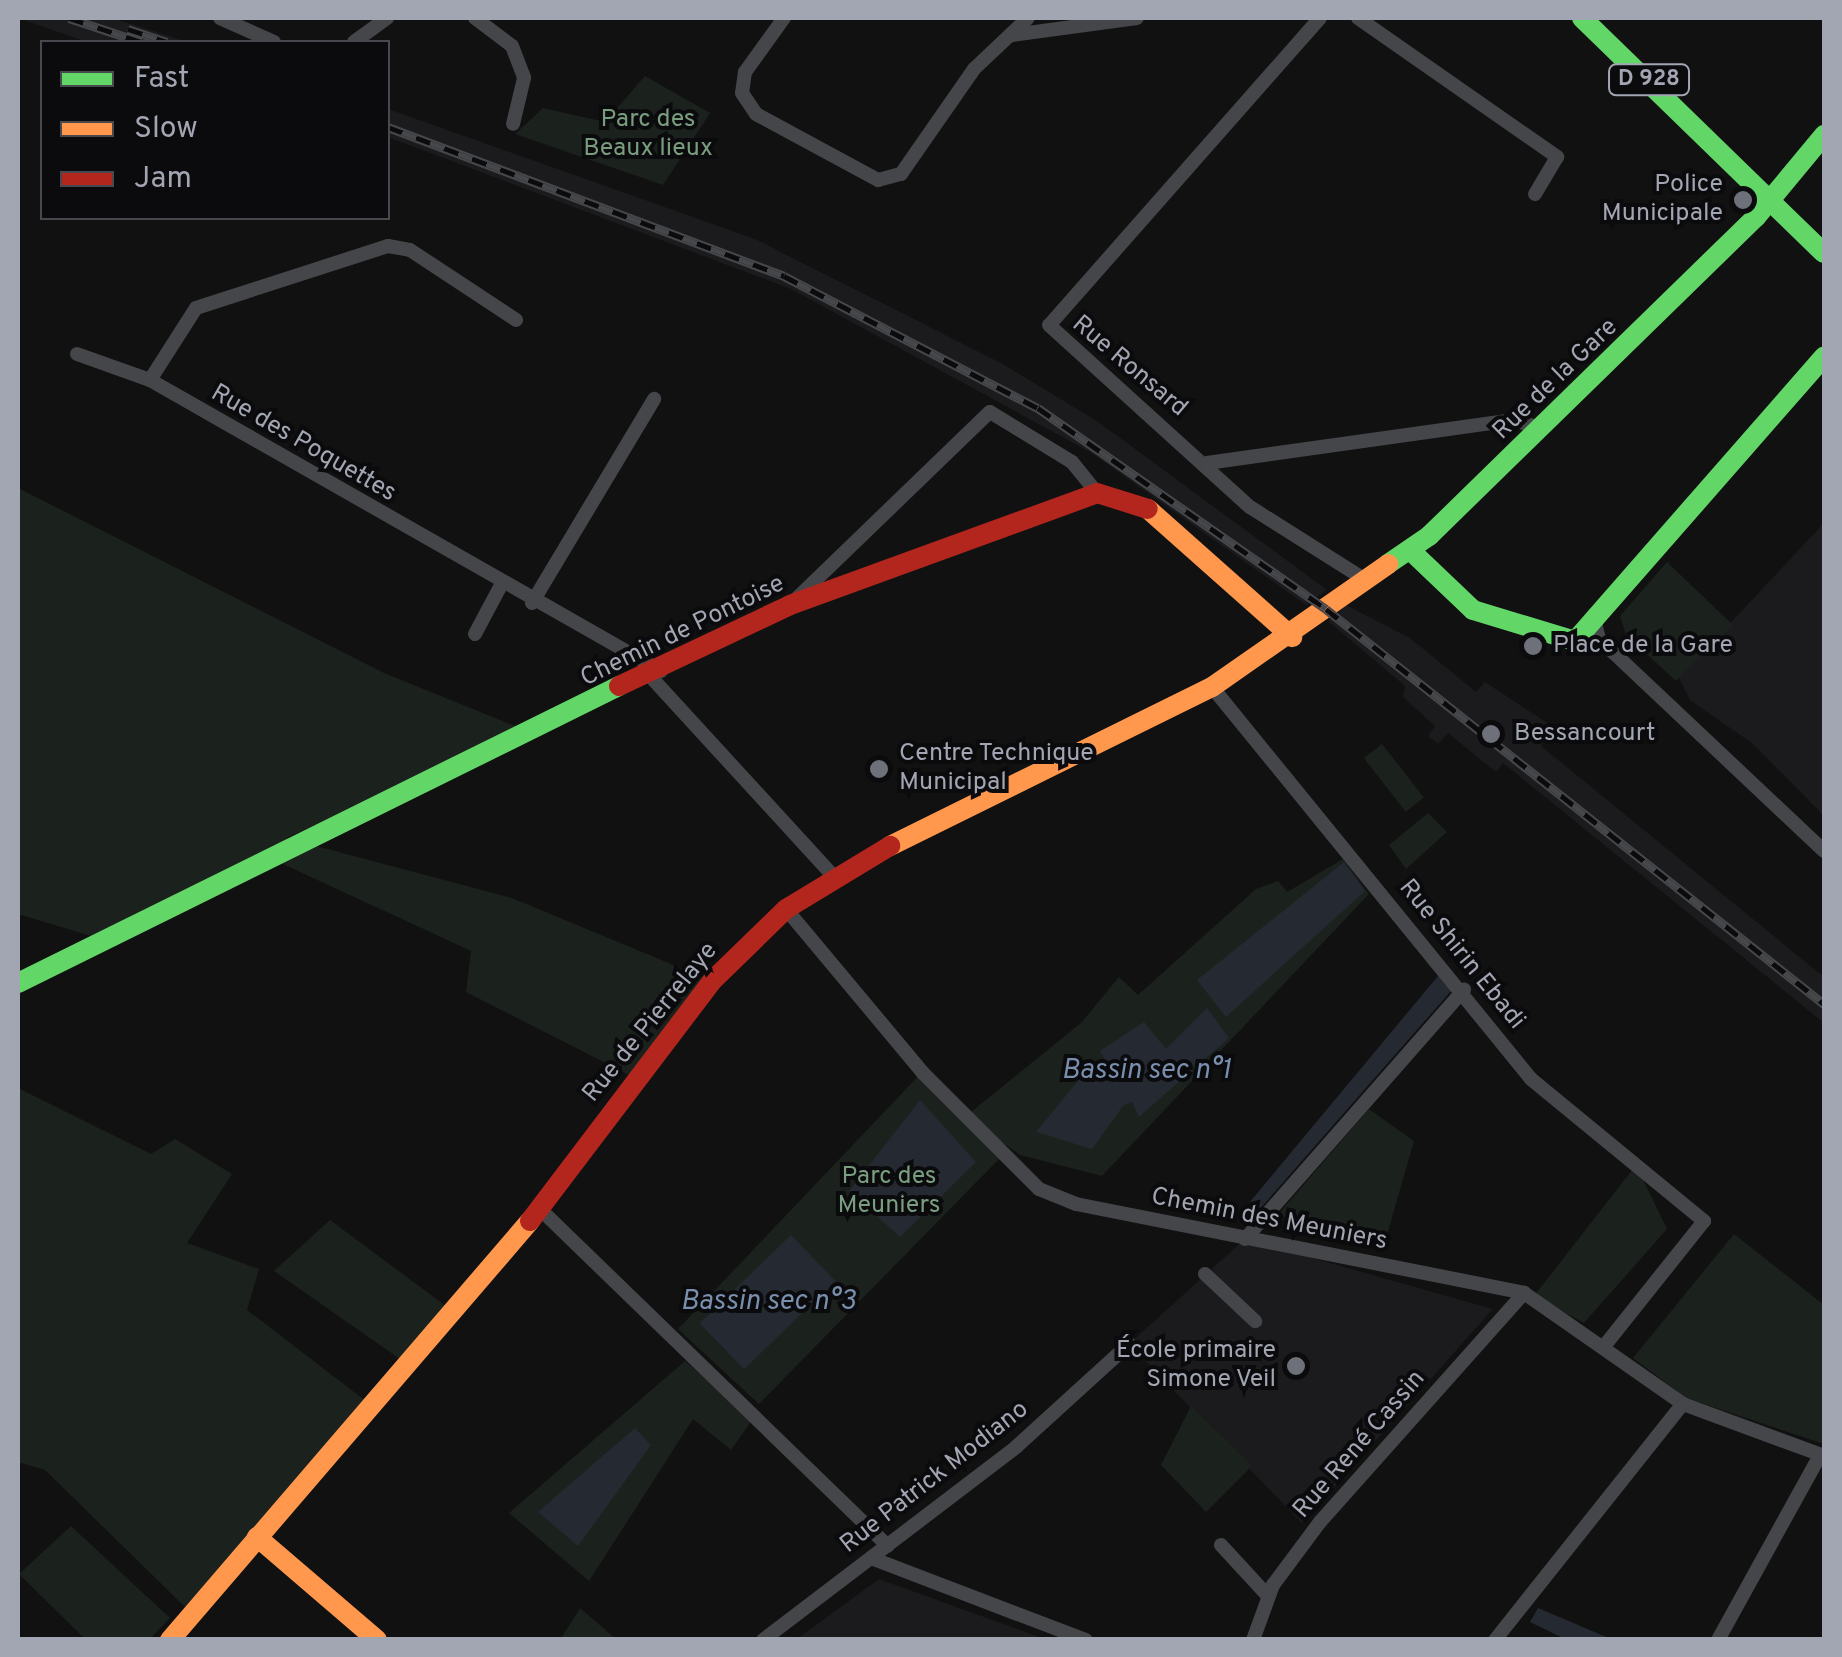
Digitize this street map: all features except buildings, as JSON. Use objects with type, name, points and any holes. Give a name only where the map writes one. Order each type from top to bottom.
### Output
[{"type":"main road","name":"D 928","points":[[1590,21],[1824,253]]},
{"type":"main road","name":"Rue de la Gare","points":[[1364,580],[1410,550],[1544,429],[1770,200],[1824,135]]},
{"type":"main road","points":[[1410,550],[1474,610],[1566,641],[1596,623],[1824,357]]},
{"type":"main road","points":[[1097,493],[1155,510],[1292,636]]},
{"type":"main road","name":"Chemin de Pontoise","points":[[18,983],[300,836],[656,674],[790,606],[1097,493]]},
{"type":"main road","name":"Rue de Pierrelaye","points":[[170,1640],[540,1209],[712,981],[786,908],[834,877],[1212,687],[1292,636],[1364,580]]},
{"type":"main road","points":[[257,1537],[377,1640]]},
{"type":"street","points":[[220,18],[270,40]]},
{"type":"street","points":[[357,40],[386,18]]},
{"type":"street","points":[[475,18],[512,46],[524,78],[513,124]]},
{"type":"street","points":[[784,18],[745,72],[742,94],[756,114],[878,180],[901,174],[974,69],[1028,18]]},
{"type":"street","points":[[1011,35],[1136,18]]},
{"type":"street","name":"Rue Ronsard","points":[[1320,18],[1049,325],[1053,336],[1208,463],[1250,507],[1364,580]]},
{"type":"street","points":[[1358,18],[1557,156],[1534,194]]},
{"type":"street","points":[[150,380],[196,308],[388,246],[410,250],[516,320]]},
{"type":"street","name":"Rue des Poquettes","points":[[76,354],[150,380],[656,674],[834,877]]},
{"type":"street","points":[[532,603],[654,399]]},
{"type":"street","points":[[790,606],[990,412],[1072,462],[1097,493]]},
{"type":"street","points":[[1208,463],[1514,420],[1544,429]]},
{"type":"street","points":[[475,634],[500,586]]},
{"type":"street","points":[[1596,623],[1599,638],[1820,847]]},
{"type":"street","name":"Rue Shirin Ebadi","points":[[1212,687],[1464,990],[1530,1079],[1704,1221],[1605,1344]]},
{"type":"street","name":"Chemin des Meuniers","points":[[786,908],[923,1072],[1039,1189],[1244,1238],[1524,1293],[1605,1344],[1683,1404],[1822,1455]]},
{"type":"street","points":[[1244,1238],[1464,990]]},
{"type":"street","points":[[540,1209],[888,1546]]},
{"type":"street","points":[[1205,1274],[1254,1321]]},
{"type":"street","name":"Rue René Cassin","points":[[1253,1640],[1268,1596],[1320,1522],[1524,1293]]},
{"type":"street","name":"Rue Patrick Modiano","points":[[764,1640],[888,1546],[1130,1344]]},
{"type":"street","points":[[1495,1640],[1683,1404]]},
{"type":"street","points":[[1718,1640],[1822,1455]]},
{"type":"street","points":[[1221,1545],[1268,1596]]},
{"type":"street","points":[[871,1558],[1086,1640]]},
{"type":"shaded area","points":[[18,18],[112,18],[182,40],[81,40]]},
{"type":"shaded area","points":[[390,110],[755,239],[1001,363],[1097,421],[1327,590],[1306,605],[1090,452],[791,289],[390,138]]},
{"type":"shaded area","points":[[1824,523],[1824,816],[1753,744],[1690,700],[1679,678]]},
{"type":"shaded area","points":[[1346,605],[1410,638],[1476,692],[1485,682],[1555,728],[1541,746],[1824,977],[1824,1023],[1503,763],[1496,772],[1448,733],[1438,744],[1428,736],[1435,726],[1403,697],[1405,686],[1328,621]]},
{"type":"shaded area","name":"École primaire Simone Veil","points":[[1245,1239],[1493,1309],[1302,1523],[1129,1344]]},
{"type":"shaded area","points":[[879,1579],[1045,1639],[797,1639]]},
{"type":"green space","name":"Parc des Beaux lieux","points":[[645,76],[710,113],[663,185],[515,134],[543,108],[605,122]]},
{"type":"green space","points":[[18,488],[384,673],[530,732],[286,838],[512,898],[712,981],[641,1081],[466,992],[471,951],[259,853],[91,936],[18,914]]},
{"type":"green space","points":[[1667,562],[1733,625],[1676,681],[1626,635],[1620,616]]},
{"type":"green space","points":[[1382,744],[1424,798],[1406,812],[1364,758]]},
{"type":"green space","points":[[1428,813],[1447,832],[1406,869],[1389,845]]},
{"type":"green space","name":"Parc des Meuniers","points":[[1343,859],[1369,894],[1102,1176],[1020,1155],[972,1121],[1003,1155],[759,1404],[678,1329],[926,1068],[966,1116],[1081,1023],[1119,977],[1138,995],[1256,889],[1278,881],[1287,892]]},
{"type":"green space","points":[[18,1088],[151,1154],[175,1139],[232,1174],[187,1243],[259,1269],[247,1310],[371,1405],[185,1607],[45,1470],[18,1462]]},
{"type":"green space","points":[[1369,1109],[1414,1141],[1387,1235],[1275,1218]]},
{"type":"green space","points":[[1636,1165],[1667,1229],[1584,1323],[1534,1296]]},
{"type":"green space","points":[[330,1220],[450,1309],[407,1364],[274,1271]]},
{"type":"green space","points":[[1734,1234],[1824,1305],[1824,1444],[1686,1398],[1633,1358]]},
{"type":"green space","points":[[685,1361],[753,1419],[731,1450],[693,1419],[589,1581],[509,1513]]},
{"type":"green space","points":[[1191,1406],[1252,1466],[1206,1512],[1161,1465]]},
{"type":"green space","points":[[71,1526],[170,1618],[150,1639],[85,1639],[19,1574]]},
{"type":"green space","points":[[580,1608],[609,1633],[615,1639],[560,1640]]},
{"type":"water","name":"Bassin sec n°1","points":[[1344,862],[1365,891],[1226,1017],[1197,980]]},
{"type":"water","points":[[1438,976],[1451,991],[1258,1211],[1249,1203]]},
{"type":"water","name":"Bassin sec n°1","points":[[1207,1008],[1229,1038],[1139,1117],[1132,1102],[1123,1106],[1092,1149],[1036,1132],[1094,1061],[1107,1082],[1114,1076],[1100,1051],[1144,1022],[1166,1049]]},
{"type":"water","points":[[920,1100],[976,1162],[900,1237],[849,1191]]},
{"type":"water","name":"Bassin sec n°3","points":[[791,1235],[835,1281],[744,1369],[700,1323]]},
{"type":"water","points":[[635,1428],[651,1445],[578,1546],[538,1512]]},
{"type":"water","points":[[1538,1608],[1611,1639],[1565,1639],[1530,1622]]},
{"type":"railway","points":[[69,18],[135,40]]},
{"type":"railway","points":[[128,29],[161,40]]},
{"type":"railway","points":[[390,128],[784,276],[1038,408],[1326,609],[1824,1004]]},
{"type":"traffic: fast","points":[[1582,18],[1824,253]]},
{"type":"traffic: fast","points":[[1388,564],[1429,536],[1756,217],[1824,135]]},
{"type":"traffic: fast","points":[[1410,550],[1473,610],[1575,641],[1824,357]]},
{"type":"traffic: fast","points":[[18,983],[619,686]]},
{"type":"traffic: slow","points":[[1148,509],[1292,637]]},
{"type":"traffic: slow","points":[[890,846],[1212,687],[1388,564]]},
{"type":"traffic: slow","points":[[170,1640],[530,1221]]},
{"type":"traffic: slow","points":[[257,1537],[377,1640]]},
{"type":"traffic: jam","points":[[619,686],[790,605],[1097,493],[1148,509]]},
{"type":"traffic: jam","points":[[530,1221],[712,981],[786,909],[890,846]]},
{"type":"place","name":"Police Municipale","points":[[1743,200]]},
{"type":"place","name":"Place de la Gare","points":[[1533,646]]},
{"type":"place","name":"Bessancourt","points":[[1491,734]]},
{"type":"place","name":"Centre Technique Municipal","points":[[879,769]]},
{"type":"place","name":"École primaire Simone Veil","points":[[1296,1366]]}]
